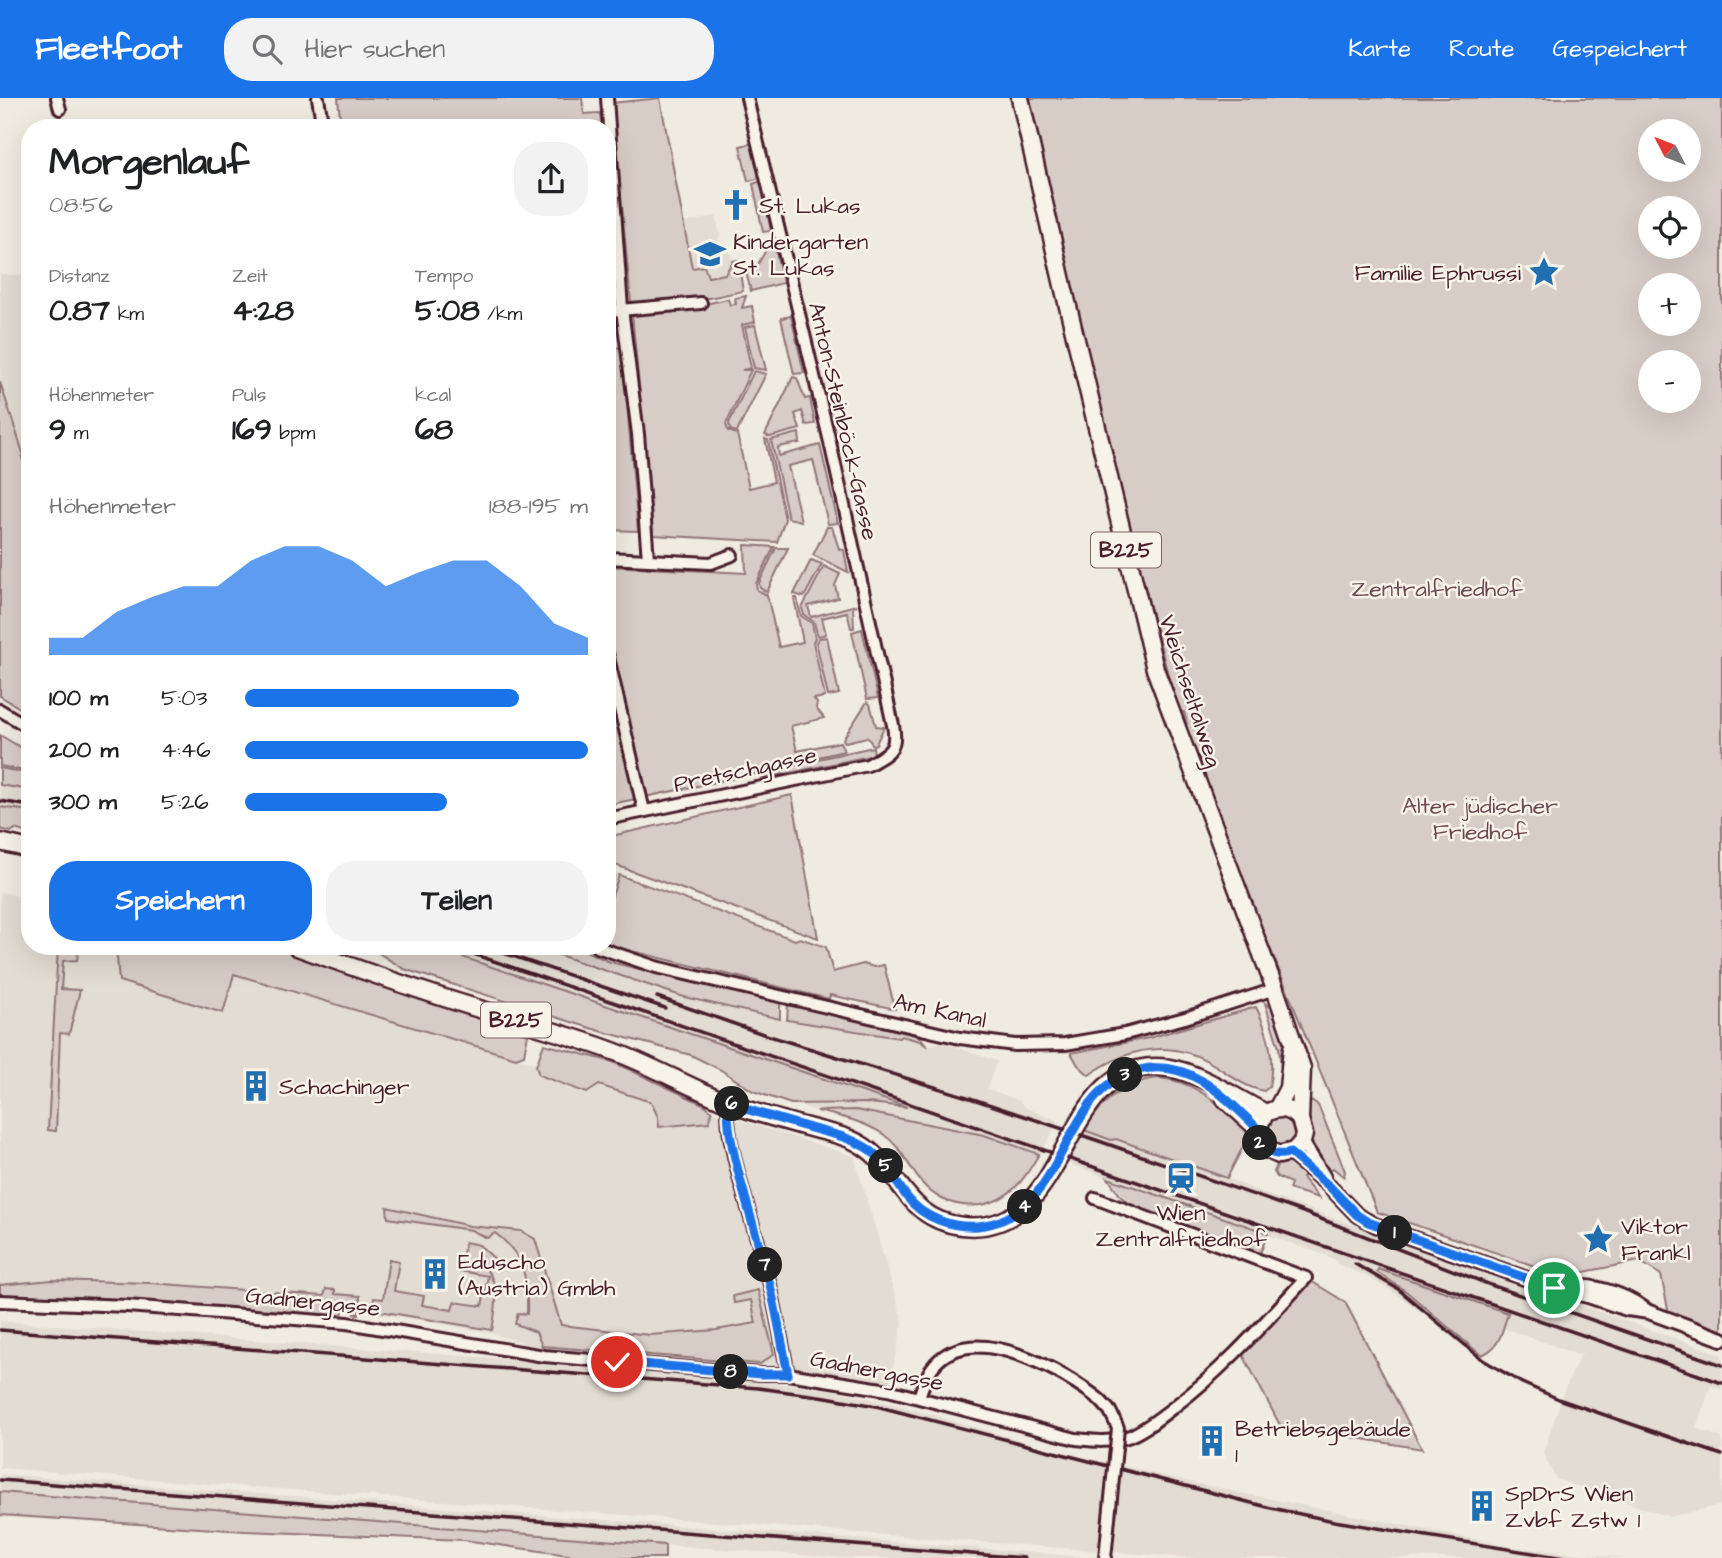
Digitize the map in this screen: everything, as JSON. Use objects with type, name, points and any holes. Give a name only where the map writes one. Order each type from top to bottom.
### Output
[{"type":"main road","name":"Weichseltalweg","points":[[1020,98],[1155,669],[1302,1068],[1300,1119],[1303,1126],[1296,1148]]},
{"type":"main road","points":[[0,842],[21,847]]},
{"type":"main road","name":"B225","points":[[320,955],[614,1052],[730,1104],[852,1140],[877,1156],[907,1197],[923,1212],[950,1224],[979,1226],[1011,1216],[1024,1208],[1036,1196],[1091,1101],[1121,1076],[1150,1068],[1166,1068],[1193,1075],[1271,1111],[1290,1110],[1300,1119]]},
{"type":"main road","name":"Weichseltalweg","points":[[1257,1128],[1288,1088],[1293,1043]]},
{"type":"main road","name":"B225","points":[[1208,1083],[1257,1128],[1259,1141],[1267,1151],[1279,1155],[1296,1148]]},
{"type":"street","points":[[319,103],[327,98]]},
{"type":"street","points":[[607,98],[608,119]]},
{"type":"street","name":"Anton-Steinböck-Gasse","points":[[747,98],[827,431],[893,725],[894,744],[889,753]]},
{"type":"street","points":[[616,225],[648,559]]},
{"type":"street","points":[[616,310],[701,303]]},
{"type":"street","points":[[616,558],[710,563],[732,555]]},
{"type":"street","points":[[616,691],[644,811]]},
{"type":"street","points":[[0,710],[21,723]]},
{"type":"street","name":"Pretschgasse","points":[[616,817],[868,765],[889,753]]},
{"type":"street","name":"Am Kanal","points":[[616,953],[656,967],[960,1038],[1015,1045],[1065,1044],[1125,1034],[1275,989]]},
{"type":"street","points":[[730,1104],[727,1114],[730,1139],[770,1284],[788,1374]]},
{"type":"street","points":[[1296,1148],[1357,1215],[1368,1222],[1554,1288],[1580,1285],[1592,1287],[1722,1339]]},
{"type":"street","name":"Gadnergasse","points":[[0,1301],[127,1306],[347,1323],[544,1356],[788,1374],[919,1397],[1076,1439],[1105,1441],[1128,1437],[1158,1419],[1207,1380],[1251,1338],[1306,1278],[1095,1198]]},
{"type":"street","points":[[919,1397],[931,1369],[940,1359],[958,1348],[986,1346],[1049,1368],[1100,1400],[1110,1411],[1118,1428],[1105,1558]]},
{"type":"shaded area","name":"Kindergarten St. Lukas","points":[[716,216],[720,236],[718,240],[729,248],[733,261],[738,260],[743,291],[699,300],[684,223]]},
{"type":"shaded area","points":[[0,274],[21,275],[21,447],[0,382]]},
{"type":"shaded area","points":[[0,785],[21,788],[21,810],[0,807]]},
{"type":"shaded area","points":[[0,891],[21,897],[21,955],[117,955],[120,980],[223,1013],[234,974],[516,1058],[701,1108],[854,1156],[903,1322],[888,1390],[788,1374],[545,1350],[487,1332],[360,1310],[150,1283],[0,1288]]},
{"type":"shaded area","points":[[457,955],[559,955],[684,997],[787,1020],[899,1038],[901,1036],[920,1041],[926,1047],[941,1042],[997,1061],[987,1089],[1018,1100],[1028,1109],[1058,1121],[1040,1154],[984,1135],[889,1115],[856,1110],[817,1111],[793,1104],[868,1103],[907,1107]]},
{"type":"shaded area","points":[[1084,1130],[1227,1178],[1722,1355],[1722,1390],[1711,1386],[1696,1428],[1722,1438],[1722,1505],[1670,1517],[1556,1479],[1543,1453],[1564,1390],[1583,1350],[1579,1355],[1503,1328],[1508,1313],[1377,1272],[1425,1307],[1421,1312],[1366,1276],[1337,1264],[1337,1261],[1327,1256],[1066,1163]]},
{"type":"shaded area","points":[[0,1321],[532,1361],[545,1365],[751,1380],[827,1389],[906,1407],[1054,1450],[1217,1488],[1519,1548],[1627,1558],[1192,1558],[0,1468]]},
{"type":"shaded area","points":[[0,1474],[1086,1558],[841,1558],[665,1545],[0,1492]]},
{"type":"green space","points":[[338,98],[582,98],[584,114],[600,113],[601,119],[340,119]]},
{"type":"green space","points":[[660,98],[692,268],[704,266],[708,277],[725,274],[733,261],[738,260],[743,291],[699,300],[700,305],[728,299],[730,305],[736,304],[735,298],[746,296],[742,308],[752,306],[755,322],[742,325],[751,368],[742,370],[751,370],[726,424],[728,431],[737,434],[749,488],[774,482],[765,439],[768,440],[785,519],[777,542],[653,535],[616,145],[616,119],[614,119],[612,103]]},
{"type":"green space","name":"Alter jüdischer Friedhof","points":[[1030,98],[1722,98],[1722,1332],[1669,1314],[1661,1275],[1639,1261],[1564,1276],[1377,1212],[1199,773],[1183,727],[1187,724],[1184,712],[1178,712],[1115,476]]},
{"type":"green space","points":[[753,143],[760,178],[748,181],[740,146]]},
{"type":"green space","points":[[761,181],[771,231],[763,232],[753,184]]},
{"type":"green space","points":[[773,239],[783,283],[751,291],[745,269],[757,266],[765,252],[762,242]]},
{"type":"green space","points":[[791,316],[804,373],[794,374],[781,318]]},
{"type":"green space","points":[[755,325],[766,370],[754,368],[745,327]]},
{"type":"green space","points":[[622,347],[638,531],[616,530],[616,348]]},
{"type":"green space","points":[[754,371],[766,374],[737,432],[730,430],[729,423]]},
{"type":"green space","points":[[793,377],[797,378],[805,399],[810,398],[815,424],[806,425],[802,411],[795,414],[800,429],[770,437],[765,435]]},
{"type":"green space","points":[[0,382],[21,447],[21,709],[0,696]]},
{"type":"green space","points":[[799,433],[800,443],[778,447],[779,456],[820,445],[838,523],[828,524],[813,460],[788,466],[801,521],[788,518],[771,440]]},
{"type":"green space","points":[[827,527],[832,527],[839,549],[844,550],[848,572],[813,555]]},
{"type":"green space","points":[[745,545],[774,547],[756,584],[757,590],[767,595],[779,647],[803,642],[794,598],[797,598],[801,616],[812,623],[815,638],[813,642],[825,697],[814,699],[816,708],[824,718],[791,726],[797,751],[840,742],[844,751],[791,765],[873,747],[874,755],[761,779],[759,773],[616,803],[616,566],[746,573]]},
{"type":"green space","points":[[776,548],[788,548],[767,592],[760,588],[759,583]]},
{"type":"green space","points":[[811,560],[822,564],[804,597],[794,594]]},
{"type":"green space","points":[[824,566],[840,574],[835,585],[838,598],[808,606],[811,617],[856,606],[853,607],[854,628],[851,628],[847,612],[822,618],[826,634],[819,636],[814,622],[804,615],[802,608]]},
{"type":"green space","points":[[862,629],[878,698],[867,699],[852,632]]},
{"type":"green space","points":[[827,637],[839,694],[828,696],[816,642],[819,638]]},
{"type":"green space","points":[[867,702],[870,704],[876,726],[884,727],[876,744],[873,745],[867,737],[845,742],[843,739]]},
{"type":"green space","points":[[0,735],[21,748],[21,770],[0,766]]},
{"type":"green space","points":[[0,768],[21,772],[21,788],[0,785]]},
{"type":"green space","points":[[792,795],[818,938],[616,865],[616,835]]},
{"type":"green space","points":[[0,807],[21,810],[21,831],[0,829]]},
{"type":"green space","points":[[619,875],[795,940],[800,938],[826,947],[833,972],[863,964],[874,967],[884,965],[895,1009],[830,995],[829,999],[616,947],[616,884]]},
{"type":"green space","points":[[58,955],[78,955],[77,960],[63,961],[61,989],[80,990],[69,1034],[60,1033],[56,1131],[48,1130]]},
{"type":"green space","points":[[117,955],[305,955],[524,1029],[528,1034],[524,1055],[516,1058],[234,974],[223,1013],[119,981]]},
{"type":"green space","points":[[382,955],[457,955],[907,1107],[868,1103],[791,1104],[753,1091],[691,1055],[600,1031],[404,969]]},
{"type":"green space","points":[[559,955],[595,955],[610,962],[780,1003],[780,1019],[684,997]]},
{"type":"green space","points":[[1265,1003],[1277,1018],[1285,1043],[1286,1059],[1282,1079],[1279,1048]]},
{"type":"green space","points":[[788,1004],[919,1036],[928,1047],[920,1041],[901,1036],[899,1038],[787,1020]]},
{"type":"green space","points":[[1256,1007],[1271,1056],[1269,1087],[1264,1091],[1233,1078],[1200,1057],[1183,1052],[1167,1049],[1135,1052],[1104,1065],[1089,1075],[1078,1065],[1071,1053],[1149,1038]]},
{"type":"green space","points":[[544,1044],[613,1062],[705,1105],[712,1111],[709,1122],[659,1127],[651,1102],[599,1085],[587,1093],[539,1075],[536,1066]]},
{"type":"green space","points":[[1157,1078],[1194,1088],[1246,1126],[1247,1139],[1227,1178],[1084,1130],[1114,1095],[1133,1084]]},
{"type":"green space","points":[[1307,1100],[1319,1107],[1345,1171],[1344,1177],[1333,1168],[1330,1170],[1312,1147],[1307,1121]]},
{"type":"green space","points":[[856,1110],[984,1135],[1039,1154],[1019,1184],[1000,1199],[977,1205],[953,1203],[942,1199],[923,1184],[895,1145],[883,1134],[859,1122],[817,1111]]},
{"type":"green space","points":[[1288,1116],[1298,1130],[1292,1147],[1270,1148],[1263,1126],[1270,1117]]},
{"type":"green space","points":[[1288,1163],[1299,1167],[1304,1175],[1302,1178],[1319,1198],[1289,1189],[1291,1183],[1277,1177],[1274,1172],[1277,1165]]},
{"type":"green space","points":[[1108,1178],[1268,1233],[1259,1256],[1133,1206],[1121,1197]]},
{"type":"green space","points":[[387,1207],[470,1226],[521,1231],[535,1239],[561,1325],[650,1335],[716,1330],[756,1323],[751,1300],[734,1303],[733,1296],[758,1290],[774,1354],[760,1364],[542,1346],[536,1332],[515,1324],[518,1313],[527,1314],[527,1290],[519,1259],[505,1241],[495,1233],[487,1238],[471,1230],[388,1218]]},
{"type":"green space","points":[[465,1242],[479,1245],[496,1260],[486,1269],[496,1290],[492,1330],[373,1310],[374,1298],[383,1299],[389,1259],[399,1261],[394,1291],[424,1296],[422,1305],[452,1310],[454,1302],[482,1306],[488,1276],[460,1271]]},
{"type":"green space","points":[[1378,1269],[1508,1313],[1496,1344],[1481,1355],[1407,1292],[1377,1272]]},
{"type":"green space","points":[[1306,1278],[1345,1302],[1422,1449],[1280,1425],[1240,1349]]},
{"type":"green space","points":[[52,1280],[150,1283],[324,1296],[326,1289],[335,1290],[335,1294],[360,1296],[359,1314],[354,1314],[354,1310],[343,1309],[342,1317],[146,1301],[0,1296],[0,1285]]},
{"type":"green space","points":[[0,1492],[665,1545],[665,1558],[589,1558],[464,1540],[245,1531],[0,1515]]},
{"type":"railway","points":[[0,801],[21,804]]},
{"type":"railway","points":[[476,955],[1722,1383]]},
{"type":"railway","points":[[509,955],[665,1008]]},
{"type":"railway","points":[[657,997],[766,1035],[1096,1140],[1303,1212],[1488,1284],[1722,1365]]},
{"type":"railway","points":[[1355,1264],[1398,1289],[1483,1360],[1522,1383],[1561,1400],[1722,1455]]},
{"type":"railway","points":[[0,1330],[758,1388],[826,1397],[876,1406],[1271,1508],[1334,1521],[1564,1558]]},
{"type":"railway","points":[[0,1480],[1025,1558]]},
{"type":"place","name":"St. Lukas","points":[[736,205]]},
{"type":"place","name":"Kindergarten St. Lukas","points":[[710,254]]},
{"type":"place","name":"Familie Ephrussi","points":[[1544,272]]},
{"type":"place","name":"Schachinger","points":[[256,1086]]},
{"type":"place","name":"Wien Zentralfriedhof","points":[[1181,1178]]},
{"type":"place","name":"Viktor Frankl","points":[[1598,1239]]},
{"type":"place","name":"Eduscho (Austria) Gmbh","points":[[435,1274]]},
{"type":"place","name":"Betriebsgebäude 1","points":[[1212,1441]]},
{"type":"place","name":"SpDrS Wien Zvbf Zstw 1","points":[[1482,1506]]},
{"type":"route","points":[[617,1362],[788,1374],[770,1284],[730,1139],[727,1114],[730,1104],[852,1140],[877,1156],[907,1197],[923,1212],[950,1224],[979,1226],[994,1223],[1024,1208],[1043,1185],[1091,1101],[1121,1076],[1150,1068],[1180,1070],[1208,1083],[1257,1128],[1262,1147],[1273,1154],[1290,1153],[1368,1222],[1554,1288]]},
{"type":"park label","name":"Zentralfriedhof","points":[[1437,588]]}]
